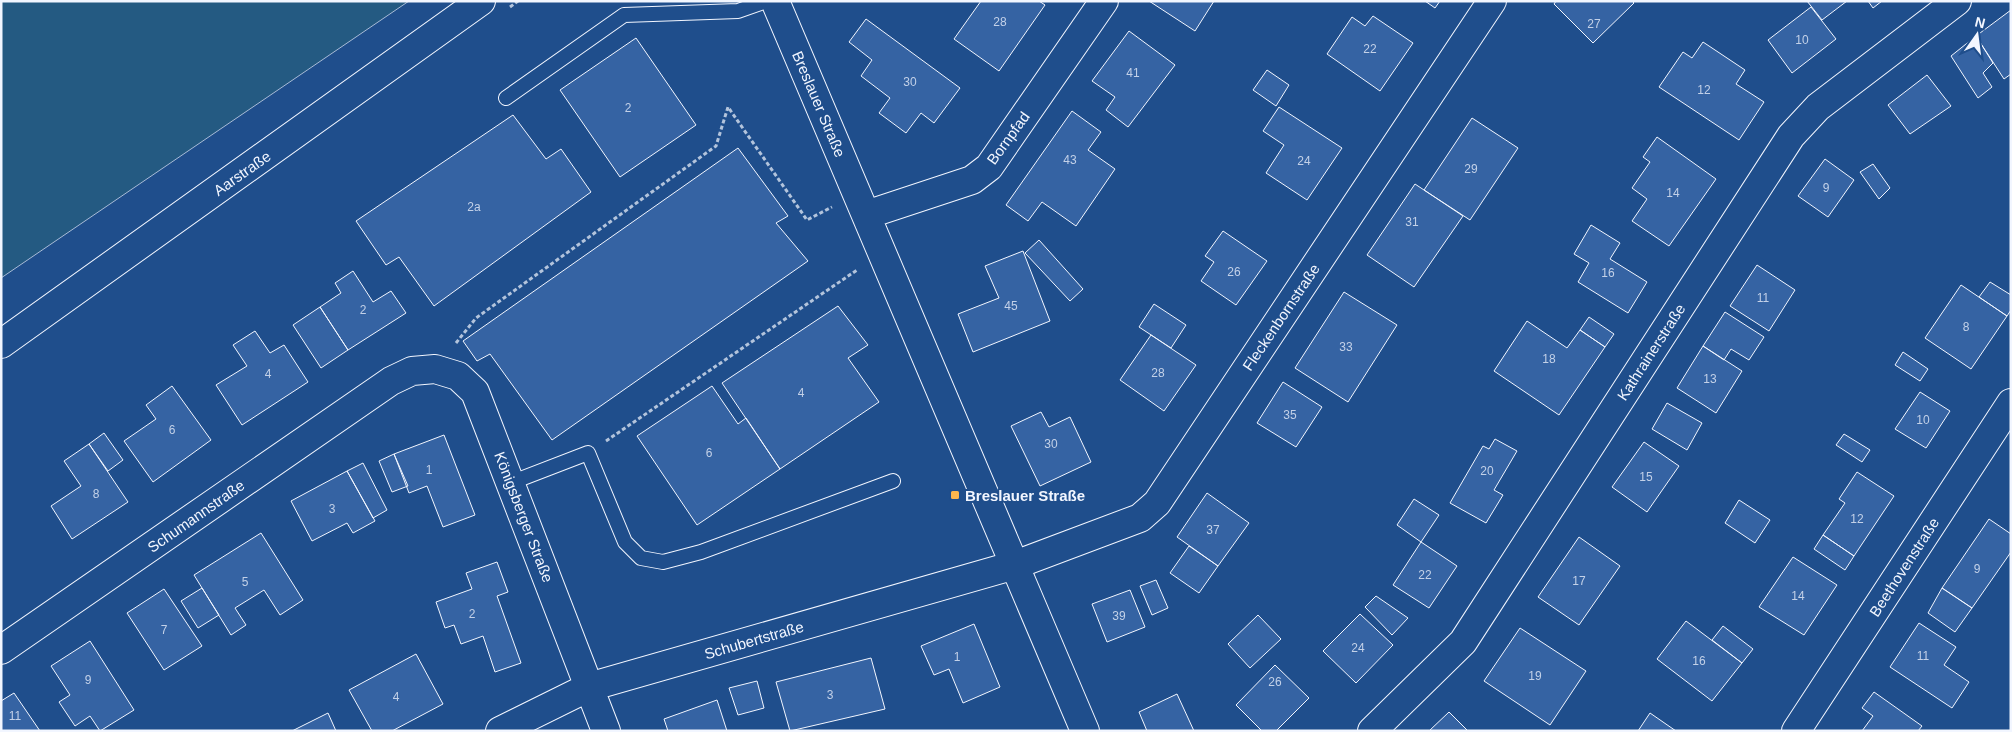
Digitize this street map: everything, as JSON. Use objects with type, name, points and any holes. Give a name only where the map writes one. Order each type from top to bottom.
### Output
[{"type":"street","name":"Aarstraße","points":[[1,344],[481,1]]},
{"type":"street","name":"Breslauer Straße","points":[[775,1],[1085,731]]},
{"type":"street","name":"Bornpfad","points":[[862,205],[972,180],[989,167],[1104,1]]},
{"type":"street","name":"Fleckenbornstraße","points":[[1015,565],[1140,518],[1157,503],[1492,1]]},
{"type":"street","name":"Kathrainerstraße","points":[[1372,731],[1463,642],[1791,136],[1818,106],[1957,1]]},
{"type":"street","name":"Königsberger Straße","points":[[391,381],[412,371],[435,369],[458,376],[475,392],[606,731]]},
{"type":"street","name":"Schumannstraße","points":[[1,650],[391,381]]},
{"type":"street","name":"Beethovenstraße","points":[[1796,731],[2011,403]]},
{"type":"street","name":"Schubertstraße","points":[[500,731],[589,687],[1015,565]]},
{"type":"lane","points":[[506,98],[624,15],[738,10],[766,1]]},
{"type":"lane","points":[[510,483],[588,453],[625,542],[641,558],[663,562],[700,552],[893,481]]},
{"type":"path","points":[[435,369],[476,318],[716,146],[728,107],[807,220],[862,205]]},
{"type":"path","points":[[588,453],[882,253]]},
{"type":"shaded area","points":[[1,1],[409,1],[1,278]]},
{"type":"building","points":[[981,1],[1039,1],[1045,5],[999,71],[954,39]]},
{"type":"building","points":[[1149,1],[1214,1],[1195,31]]},
{"type":"building","points":[[1425,1],[1440,1],[1435,8]]},
{"type":"building","points":[[1556,1],[1632,1],[1634,3],[1593,43],[1554,4]]},
{"type":"building","points":[[1807,1],[1847,1],[1822,20]]},
{"type":"building","points":[[1868,1],[1882,1],[1873,8]]},
{"type":"building","points":[[1811,7],[1836,39],[1792,73],[1768,40]]},
{"type":"building","points":[[2011,10],[2011,74],[2004,79],[1976,36]]},
{"type":"building","points":[[1373,16],[1413,43],[1380,91],[1327,54],[1352,17],[1365,26]]},
{"type":"building","points":[[866,19],[960,88],[934,123],[921,113],[906,133],[879,113],[890,98],[861,76],[872,60],[849,42]]},
{"type":"building","points":[[1129,31],[1175,65],[1128,127],[1106,110],[1115,97],[1092,81]]},
{"type":"building","points":[[1976,36],[1993,63],[1983,73],[1992,87],[1978,98],[1951,56]]},
{"type":"building","points":[[636,38],[696,125],[620,177],[560,90]]},
{"type":"building","points":[[1703,42],[1745,70],[1736,84],[1764,102],[1739,140],[1659,87],[1683,52],[1692,58]]},
{"type":"building","points":[[1267,70],[1289,85],[1276,106],[1253,90]]},
{"type":"building","points":[[1927,75],[1951,106],[1910,134],[1888,105]]},
{"type":"building","points":[[1279,107],[1342,148],[1307,200],[1266,173],[1284,145],[1263,131]]},
{"type":"building","points":[[1072,111],[1101,132],[1088,150],[1115,169],[1076,226],[1042,202],[1028,221],[1006,205]]},
{"type":"building","points":[[513,115],[546,159],[561,149],[591,192],[434,306],[399,257],[386,265],[356,221]]},
{"type":"building","points":[[1472,118],[1518,148],[1470,220],[1424,190]]},
{"type":"building","points":[[1657,137],[1716,179],[1669,246],[1632,221],[1647,199],[1632,188],[1650,162],[1643,157]]},
{"type":"building","points":[[738,148],[788,216],[776,223],[808,261],[552,440],[490,354],[477,361],[463,341]]},
{"type":"building","points":[[1825,159],[1854,180],[1828,217],[1798,196]]},
{"type":"building","points":[[1873,164],[1890,188],[1879,199],[1860,172]]},
{"type":"building","points":[[1415,184],[1463,216],[1414,287],[1367,255]]},
{"type":"building","points":[[1591,225],[1620,243],[1610,259],[1647,282],[1628,313],[1578,282],[1589,263],[1574,254]]},
{"type":"building","points":[[1223,231],[1267,261],[1236,305],[1201,281],[1214,262],[1205,256]]},
{"type":"building","points":[[1039,240],[1083,289],[1070,301],[1025,253]]},
{"type":"building","points":[[1023,251],[1050,321],[973,352],[958,314],[999,298],[985,266]]},
{"type":"building","points":[[1757,265],[1795,290],[1769,331],[1730,306]]},
{"type":"building","points":[[353,271],[373,302],[391,291],[406,313],[348,350],[320,307],[341,293],[335,283]]},
{"type":"building","points":[[1990,282],[2011,295],[2011,310],[2007,316],[1979,297]]},
{"type":"building","points":[[1961,285],[2007,316],[1971,369],[1925,338]]},
{"type":"building","points":[[1344,292],[1397,325],[1348,402],[1295,368]]},
{"type":"building","points":[[1154,304],[1186,325],[1171,348],[1139,327]]},
{"type":"building","points":[[838,306],[868,345],[848,358],[879,402],[780,469],[722,383]]},
{"type":"building","points":[[320,307],[348,350],[321,368],[293,325]]},
{"type":"building","points":[[1725,312],[1764,337],[1749,360],[1731,349],[1724,360],[1703,346]]},
{"type":"building","points":[[1589,317],[1614,334],[1605,347],[1580,330]]},
{"type":"building","points":[[1527,321],[1567,348],[1580,330],[1605,347],[1559,415],[1494,371]]},
{"type":"building","points":[[255,331],[270,353],[284,345],[308,382],[242,425],[216,385],[247,366],[233,345]]},
{"type":"building","points":[[1151,335],[1196,365],[1164,411],[1120,380]]},
{"type":"building","points":[[1703,346],[1742,371],[1716,413],[1677,388]]},
{"type":"building","points":[[1903,352],[1928,369],[1920,381],[1895,365]]},
{"type":"building","points":[[1283,382],[1322,407],[1296,447],[1257,423]]},
{"type":"building","points":[[172,386],[211,440],[153,482],[124,441],[156,419],[146,405]]},
{"type":"building","points":[[712,386],[738,424],[746,418],[780,469],[697,525],[637,436]]},
{"type":"building","points":[[1920,392],[1950,411],[1926,448],[1895,429]]},
{"type":"building","points":[[1667,403],[1702,423],[1687,450],[1652,429]]},
{"type":"building","points":[[1041,412],[1049,427],[1070,417],[1091,462],[1040,486],[1011,426]]},
{"type":"building","points":[[104,433],[123,460],[108,471],[89,444]]},
{"type":"building","points":[[1844,434],[1870,450],[1862,462],[1836,445]]},
{"type":"building","points":[[444,435],[475,515],[443,527],[427,486],[409,493],[394,454]]},
{"type":"building","points":[[1495,439],[1517,451],[1494,490],[1503,495],[1486,523],[1450,503],[1483,446],[1489,449]]},
{"type":"building","points":[[1644,442],[1679,466],[1647,512],[1612,487]]},
{"type":"building","points":[[89,444],[128,502],[72,539],[51,506],[81,486],[64,461]]},
{"type":"building","points":[[394,454],[408,486],[392,492],[379,461]]},
{"type":"building","points":[[363,463],[387,510],[373,518],[347,471]]},
{"type":"building","points":[[347,471],[375,521],[353,533],[347,523],[312,541],[291,501]]},
{"type":"building","points":[[1857,472],[1894,496],[1854,556],[1823,535],[1845,503],[1839,499]]},
{"type":"building","points":[[1207,493],[1249,523],[1218,566],[1177,537]]},
{"type":"building","points":[[1414,499],[1439,515],[1421,542],[1397,525]]},
{"type":"building","points":[[1739,500],[1770,520],[1755,543],[1725,523]]},
{"type":"building","points":[[1989,519],[2011,534],[2011,552],[1972,608],[1942,588]]},
{"type":"building","points":[[261,533],[303,600],[280,615],[264,590],[235,608],[246,625],[231,635],[194,575]]},
{"type":"building","points":[[1823,535],[1854,556],[1845,570],[1814,549]]},
{"type":"building","points":[[1579,537],[1620,566],[1579,625],[1538,597]]},
{"type":"building","points":[[1421,542],[1457,566],[1429,608],[1393,585]]},
{"type":"building","points":[[1189,546],[1218,566],[1199,593],[1170,573]]},
{"type":"building","points":[[1793,557],[1837,585],[1804,635],[1759,607]]},
{"type":"building","points":[[497,562],[508,592],[497,596],[521,663],[495,672],[483,636],[461,644],[454,625],[445,628],[436,602],[472,589],[466,573]]},
{"type":"building","points":[[1156,580],[1168,608],[1152,615],[1140,586]]},
{"type":"building","points":[[202,588],[219,615],[198,628],[181,601]]},
{"type":"building","points":[[1942,588],[1972,608],[1955,632],[1928,613]]},
{"type":"building","points":[[164,589],[202,646],[164,670],[127,613]]},
{"type":"building","points":[[1130,590],[1145,627],[1107,642],[1092,604]]},
{"type":"building","points":[[1376,596],[1408,618],[1392,635],[1365,607]]},
{"type":"building","points":[[1360,614],[1393,645],[1356,683],[1323,651]]},
{"type":"building","points":[[1258,615],[1281,639],[1250,668],[1228,644]]},
{"type":"building","points":[[1686,621],[1742,663],[1712,701],[1657,659]]},
{"type":"building","points":[[1919,623],[1956,647],[1944,665],[1969,682],[1952,708],[1890,667]]},
{"type":"building","points":[[974,624],[1000,687],[963,703],[949,669],[934,675],[921,646]]},
{"type":"building","points":[[1723,626],[1753,649],[1742,663],[1712,640]]},
{"type":"building","points":[[1520,628],[1586,671],[1550,725],[1484,681]]},
{"type":"building","points":[[90,641],[134,710],[100,731],[90,716],[75,726],[59,702],[70,695],[51,666]]},
{"type":"building","points":[[416,654],[443,704],[392,731],[372,731],[349,690]]},
{"type":"building","points":[[871,658],[885,709],[790,731],[776,682]]},
{"type":"building","points":[[1275,665],[1309,698],[1276,731],[1262,731],[1236,705]]},
{"type":"building","points":[[757,681],[764,708],[738,715],[729,688]]},
{"type":"building","points":[[1874,692],[1922,726],[1918,731],[1862,731],[1873,716],[1862,708]]},
{"type":"building","points":[[14,693],[40,731],[1,731],[1,701]]},
{"type":"building","points":[[1177,694],[1194,731],[1147,731],[1139,712]]},
{"type":"building","points":[[717,700],[727,731],[668,731],[664,719]]},
{"type":"building","points":[[1449,712],[1468,731],[1429,731]]},
{"type":"building","points":[[328,713],[336,731],[292,731]]},
{"type":"building","points":[[1650,713],[1676,731],[1638,731]]},
{"type":"place","name":"Breslauer Straße","points":[[955,495]]}]
